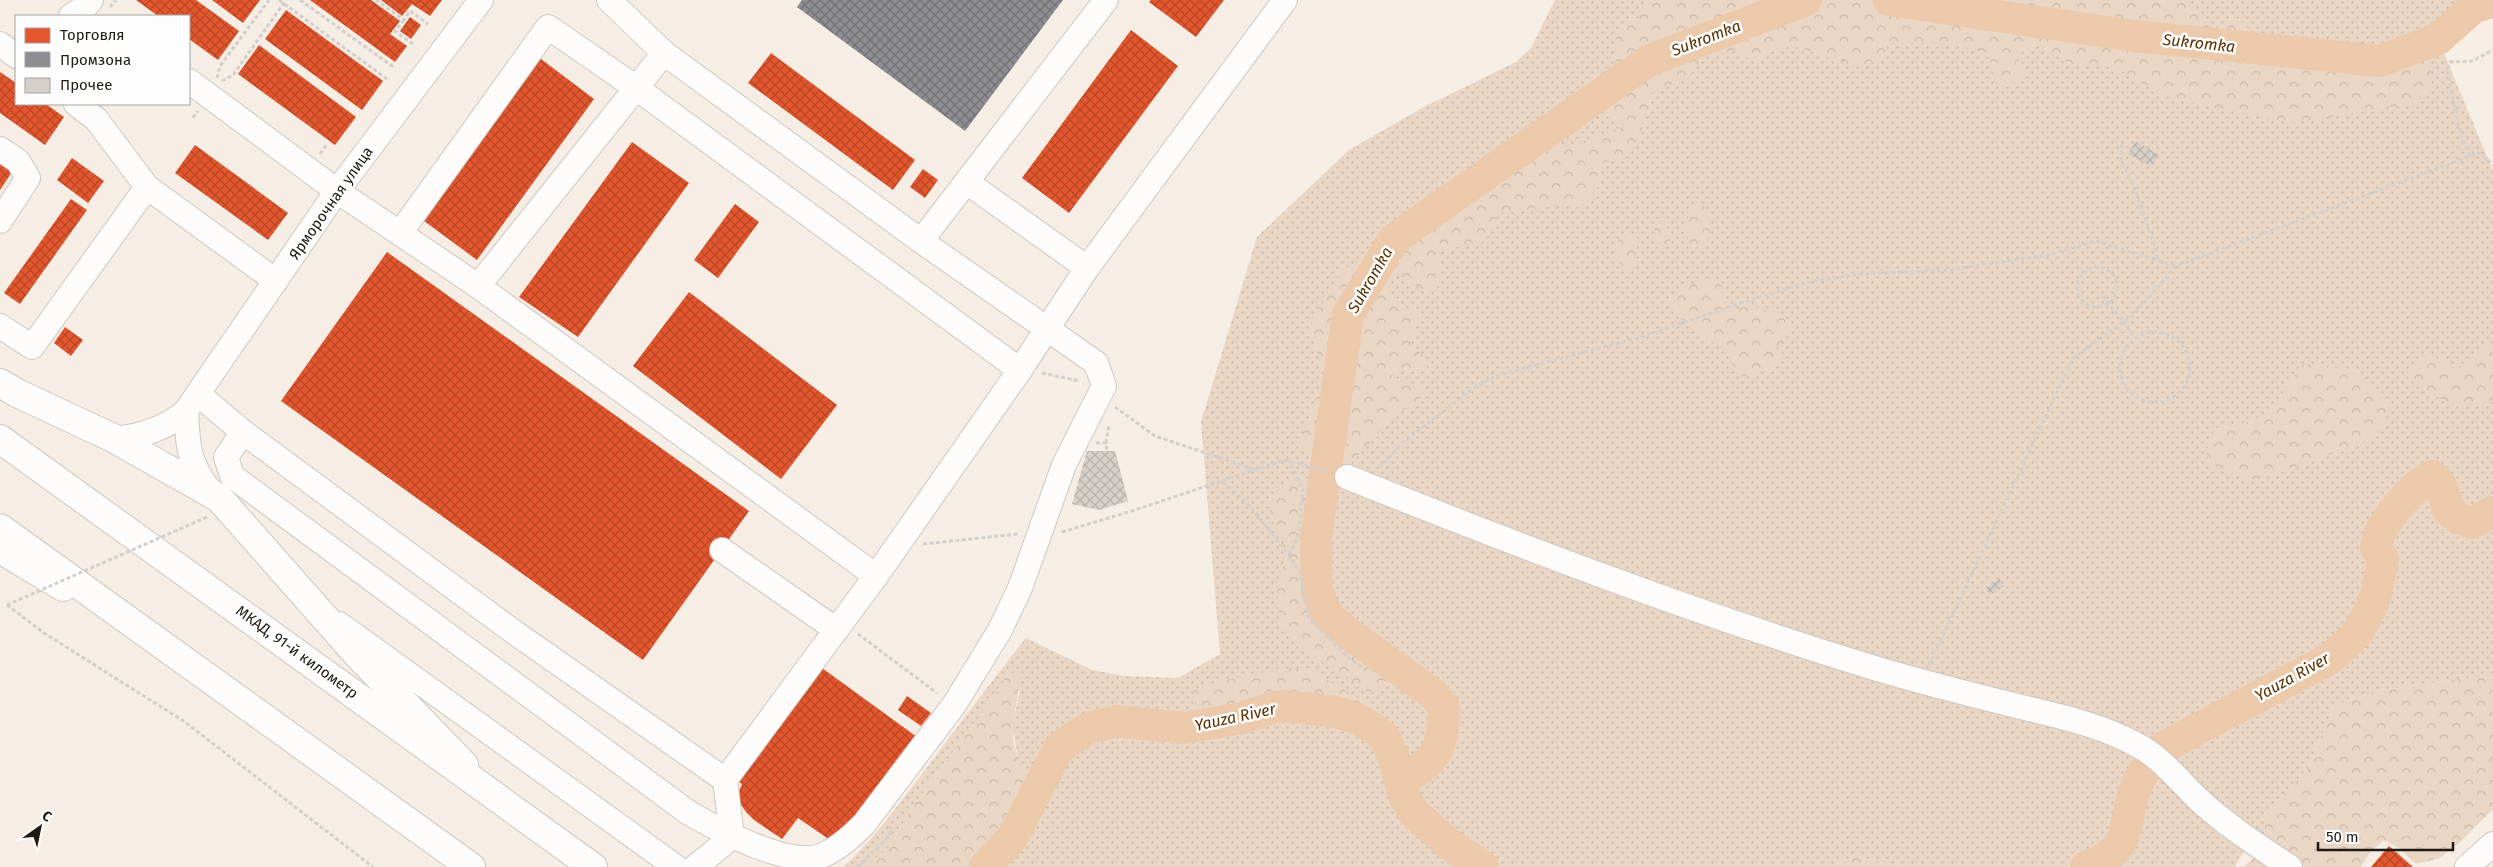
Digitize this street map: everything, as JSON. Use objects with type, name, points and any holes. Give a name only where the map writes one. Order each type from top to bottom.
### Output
[{"type":"main road","points":[[0,383],[17,393],[115,439],[209,505],[235,515],[355,652],[491,793]]},
{"type":"main road","name":"МКАД, 91-й километр","points":[[0,439],[593,867]]},
{"type":"main road","points":[[0,528],[471,867]]},
{"type":"main road","points":[[0,549],[173,653]]},
{"type":"street","name":"Ярморочная улица","points":[[115,439],[137,436],[172,424],[192,402],[337,191],[481,0]]},
{"type":"street","points":[[243,432],[226,457],[232,476],[688,813],[732,837],[783,856],[808,858],[820,856],[836,848],[848,840],[864,824],[954,705],[1000,630],[1020,588],[1064,465],[1104,386],[1096,363],[921,241],[664,53],[609,0]]},
{"type":"street","points":[[921,241],[968,183],[1106,0]]},
{"type":"street","points":[[732,837],[725,780],[844,630],[876,576],[1028,371],[1048,329],[1087,268],[1285,0]]},
{"type":"street","points":[[400,233],[548,27],[635,87],[1028,371]]},
{"type":"street","points":[[0,44],[15,38]]},
{"type":"street","points":[[0,44],[15,55]]},
{"type":"street","points":[[478,286],[664,53]]},
{"type":"street","points":[[190,82],[337,191],[478,286],[876,576]]},
{"type":"street","points":[[77,105],[96,119],[146,187],[276,281]]},
{"type":"street","points":[[0,149],[18,161],[28,178],[0,221]]},
{"type":"street","points":[[968,183],[1087,268]]},
{"type":"street","points":[[0,326],[32,347],[146,187]]},
{"type":"street","points":[[209,505],[195,471],[187,444],[192,402],[243,432],[506,626],[725,780]]},
{"type":"street","points":[[1358,481],[1510,543],[1793,643],[1920,683],[2055,715],[2114,734],[2138,745],[2170,769],[2196,798],[2225,823],[2290,867]]},
{"type":"street","points":[[722,550],[844,630]]},
{"type":"street","points":[[320,610],[676,867]]},
{"type":"street","points":[[695,867],[732,837]]},
{"type":"street","points":[[2467,867],[2493,844]]},
{"type":"path","points":[[220,66],[269,0]]},
{"type":"path","points":[[279,0],[388,79]]},
{"type":"path","points":[[300,0],[395,68]]},
{"type":"path","points":[[376,0],[404,20]]},
{"type":"path","points":[[233,75],[284,2]]},
{"type":"path","points":[[413,44],[395,31],[410,10],[428,24]]},
{"type":"path","points":[[2470,156],[2461,136],[2447,71],[2450,62],[2472,61],[2493,50]]},
{"type":"path","points":[[2122,144],[2121,160],[2137,194],[2159,260]]},
{"type":"path","points":[[1936,649],[2073,358],[2132,316],[2176,266],[2479,153],[2493,165]]},
{"type":"path","points":[[914,544],[1041,531],[1061,532],[1284,460],[1294,460],[1358,481],[1472,389],[1495,376],[1638,338],[1812,281],[1862,274],[1948,270],[2048,255],[2096,241],[2176,266]]},
{"type":"path","points":[[2099,267],[2106,269],[2115,279],[2116,292],[2109,304],[2097,308],[2085,304],[2080,299],[2078,281],[2086,270],[2099,267]]},
{"type":"path","points":[[2103,296],[2135,337]]},
{"type":"path","points":[[2146,332],[2163,332],[2178,339],[2185,348],[2190,364],[2188,380],[2183,390],[2174,397],[2163,402],[2150,402],[2139,399],[2129,391],[2122,381],[2119,369],[2120,357],[2126,346],[2135,337],[2146,332]]},
{"type":"path","points":[[1028,371],[1104,386],[1112,405],[1155,436],[1257,470]]},
{"type":"path","points":[[1289,460],[1303,490],[1298,537],[1289,555]]},
{"type":"path","points":[[1222,481],[1250,506],[1289,555],[1300,573],[1309,619],[1349,658],[1365,669]]},
{"type":"path","points":[[209,505],[6,605],[44,632],[186,722],[373,867]]},
{"type":"path","points":[[844,630],[954,705]]},
{"type":"path","points":[[857,867],[884,842]]},
{"type":"green space","points":[[1555,0],[2477,0],[2436,34],[2493,171],[2493,677],[2466,678],[2376,691],[2334,706],[2308,768],[2263,816],[2266,840],[2252,835],[2235,867],[1910,867],[1854,857],[1829,867],[972,867],[1006,829],[1020,767],[1012,726],[1020,691],[1006,673],[1001,687],[912,808],[889,847],[867,867],[843,867],[861,849],[910,790],[1026,638],[1092,670],[1125,676],[1178,678],[1220,654],[1201,422],[1257,237],[1349,150],[1424,107],[1516,62],[1531,48]]},
{"type":"green space","points":[[1646,0],[1792,0],[1796,3],[1799,0],[2184,0],[2213,30],[2233,20],[2244,23],[2263,49],[2352,40],[2383,72],[2403,64],[2431,67],[2432,88],[2413,103],[2293,123],[2172,99],[2116,68],[2068,62],[2035,44],[2017,55],[2025,75],[2007,87],[1995,83],[1990,58],[1967,48],[1941,43],[1889,43],[1881,62],[1854,66],[1797,47],[1772,48],[1756,61],[1732,52],[1708,54],[1686,80],[1653,90],[1640,139],[1623,157],[1600,164],[1598,186],[1585,203],[1499,213],[1485,242],[1441,250],[1437,291],[1425,292],[1396,273],[1386,278],[1392,299],[1419,315],[1411,346],[1428,359],[1428,370],[1395,369],[1391,380],[1423,386],[1423,397],[1390,420],[1347,468],[1315,459],[1299,446],[1324,375],[1310,328],[1314,317],[1342,270],[1373,259],[1394,217],[1404,212],[1434,223],[1454,212],[1468,180],[1500,184],[1511,138],[1529,122],[1549,131],[1561,149],[1626,126],[1599,104],[1601,91],[1615,72],[1616,36],[1627,20],[1638,18]]},
{"type":"green space","points":[[1699,201],[1705,208],[1711,229],[1705,241],[1696,248],[1691,246],[1688,240],[1686,228],[1688,216],[1694,205]]},
{"type":"green space","points":[[1660,221],[1666,222],[1670,240],[1663,248],[1657,247],[1653,242],[1654,230]]},
{"type":"green space","points":[[1622,234],[1634,234],[1638,238],[1635,262],[1629,271],[1619,263],[1615,255],[1616,245]]},
{"type":"green space","points":[[1710,278],[1721,281],[1726,311],[1750,306],[1782,314],[1790,321],[1790,333],[1776,349],[1780,360],[1776,367],[1742,377],[1732,370],[1732,357],[1674,313],[1670,301],[1677,290]]},
{"type":"green space","points":[[2489,344],[2493,344],[2493,398],[2484,404],[2474,407],[2450,403],[2427,391],[2409,378],[2414,365],[2421,355],[2432,354],[2450,367],[2461,366]]},
{"type":"green space","points":[[2314,364],[2360,371],[2389,406],[2384,428],[2365,442],[2259,479],[2247,479],[2213,466],[2207,456],[2209,442],[2213,433],[2218,428],[2224,426],[2256,419],[2282,395],[2302,365]]},
{"type":"green space","points":[[1299,478],[1314,487],[1305,546],[1306,581],[1316,616],[1350,646],[1389,676],[1372,696],[1343,674],[1311,656],[1283,629],[1278,611],[1277,590],[1283,567],[1284,541],[1271,519],[1270,504],[1276,488]]},
{"type":"green space","points":[[1307,668],[1372,706],[1367,717],[1311,697],[1264,698],[1192,718],[1194,689],[1250,675],[1278,670]]},
{"type":"green space","points":[[1020,672],[1012,730],[1019,761],[1029,780],[1006,829],[972,867],[867,867],[889,847],[912,808],[1001,687],[1006,673]]},
{"type":"green space","points":[[2493,677],[2493,809],[2457,845],[2440,858],[2416,864],[2399,848],[2384,840],[2371,851],[2361,867],[2305,867],[2266,840],[2263,816],[2308,768],[2334,706],[2376,691],[2466,678]]},
{"type":"green space","points":[[1854,857],[1910,867],[1829,867]]},
{"type":"green space","points":[[2252,859],[2260,859],[2273,867],[2244,867]]},
{"type":"building: Торговля","points":[[136,0],[196,0],[239,31],[218,60],[190,40],[190,15],[157,15]]},
{"type":"building: Торговля","points":[[212,0],[260,0],[243,23]]},
{"type":"building: Торговля","points":[[310,0],[371,0],[400,21],[390,34],[407,46],[395,62]]},
{"type":"building: Торговля","points":[[381,0],[442,0],[430,16],[412,4],[402,16]]},
{"type":"building: Торговля","points":[[1151,0],[1224,0],[1196,37],[1149,2]]},
{"type":"building: Торговля","points":[[286,10],[383,81],[362,110],[265,39]]},
{"type":"building: Торговля","points":[[410,17],[421,25],[411,39],[400,31]]},
{"type":"building: Торговля","points":[[1131,30],[1178,66],[1069,213],[1022,178]]},
{"type":"building: Торговля","points":[[259,45],[356,117],[335,145],[238,74]]},
{"type":"building: Торговля","points":[[771,53],[915,160],[893,190],[748,83]]},
{"type":"building: Торговля","points":[[537,56],[594,99],[477,260],[420,218]]},
{"type":"building: Торговля","points":[[0,72],[15,82],[15,105],[47,105],[64,117],[45,145],[0,113]]},
{"type":"building: Торговля","points":[[632,142],[689,183],[578,337],[519,297]]},
{"type":"building: Торговля","points":[[195,145],[288,213],[268,240],[175,173]]},
{"type":"building: Торговля","points":[[72,158],[104,181],[88,203],[57,180]]},
{"type":"building: Торговля","points":[[0,159],[14,169],[0,190]]},
{"type":"building: Торговля","points":[[923,169],[938,180],[925,198],[910,187]]},
{"type":"building: Торговля","points":[[71,199],[87,210],[20,304],[4,293]]},
{"type":"building: Торговля","points":[[735,204],[759,222],[718,278],[694,260]]},
{"type":"building: Торговля","points":[[387,252],[749,511],[643,660],[281,401]]},
{"type":"building: Торговля","points":[[689,292],[837,405],[781,479],[633,366]]},
{"type":"building: Торговля","points":[[65,327],[83,340],[71,356],[54,343]]},
{"type":"building: Торговля","points":[[822,668],[917,737],[851,829],[830,840],[798,818],[782,839],[754,820],[746,812],[740,803],[738,794],[742,784],[733,778],[744,764],[749,768]]},
{"type":"building: Торговля","points":[[907,696],[931,713],[921,726],[898,710]]},
{"type":"building: Торговля","points":[[2389,846],[2413,867],[2371,867]]},
{"type":"building: Промзона","points":[[802,0],[1063,0],[965,131],[797,7]]},
{"type":"building: Прочее","points":[[2136,141],[2159,155],[2152,167],[2128,154]]},
{"type":"building: Прочее","points":[[1087,451],[1115,451],[1128,501],[1099,510],[1072,504]]},
{"type":"building: Прочее","points":[[1999,578],[2004,586],[1990,595],[1985,588]]},
{"type":"waterway","name":"Sukromka","points":[[1401,780],[1423,766],[1436,752],[1442,733],[1444,707],[1433,694],[1352,636],[1327,615],[1317,591],[1316,538],[1348,315],[1394,239],[1648,61],[1806,0]]},
{"type":"waterway","name":"Sukromka","points":[[1889,0],[2134,36],[2380,61],[2438,39],[2473,8],[2493,1]]},
{"type":"waterway","name":"Yauza River","points":[[2086,867],[2102,860],[2120,844],[2138,782],[2162,748],[2329,659],[2356,635],[2369,612],[2376,594],[2383,559],[2376,548],[2382,529],[2415,488],[2432,476],[2442,487],[2448,510],[2456,517],[2471,523],[2493,512]]},
{"type":"waterway","name":"Yauza River","points":[[985,867],[1012,838],[1059,748],[1088,728],[1117,721],[1184,728],[1242,718],[1275,707],[1287,706],[1336,712],[1358,719],[1377,731],[1385,738],[1394,758],[1403,793],[1413,812],[1449,844],[1483,867]]}]
